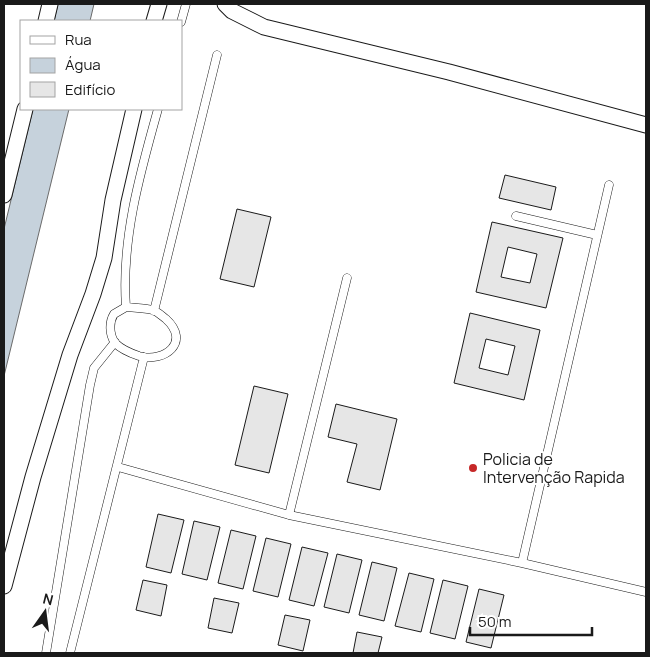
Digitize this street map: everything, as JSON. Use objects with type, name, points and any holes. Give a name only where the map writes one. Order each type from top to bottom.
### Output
[{"type":"street","points":[[46,20],[50,4]]},
{"type":"street","points":[[154,20],[159,4]]},
{"type":"street","points":[[225,4],[232,11],[264,27],[449,72],[646,125]]},
{"type":"street","points":[[4,195],[25,110]]},
{"type":"street","points":[[4,586],[33,476],[70,355],[93,294],[104,258],[114,200],[134,110]]},
{"type":"lane","points":[[182,20],[186,4]]},
{"type":"lane","points":[[154,311],[217,55]]},
{"type":"lane","points":[[126,307],[124,283],[129,230],[143,163],[158,110]]},
{"type":"lane","points":[[522,562],[609,185]]},
{"type":"lane","points":[[516,216],[598,235]]},
{"type":"lane","points":[[289,515],[347,278]]},
{"type":"lane","points":[[126,307],[154,311],[174,327],[176,334],[172,349],[157,357],[144,357],[128,353],[115,342],[111,334],[114,314],[126,307]]},
{"type":"lane","points":[[46,653],[90,385],[94,368],[115,342]]},
{"type":"lane","points":[[70,653],[144,357]]},
{"type":"lane","points":[[118,467],[289,515],[522,562],[646,592]]},
{"type":"water","points":[[58,4],[94,4],[90,20],[54,20]]},
{"type":"water","points":[[33,110],[69,110],[4,376],[4,229]]},
{"type":"building","points":[[505,175],[556,187],[551,210],[499,198]]},
{"type":"building","points":[[237,209],[271,217],[254,287],[220,279]]},
{"type":"building","points":[[492,222],[563,238],[546,308],[476,292]],"holes":[[[508,247],[537,254],[530,283],[501,277]]]},
{"type":"building","points":[[470,313],[540,330],[524,400],[454,383]],"holes":[[[486,339],[515,346],[508,375],[479,368]]]},
{"type":"building","points":[[254,386],[288,394],[269,473],[235,465]]},
{"type":"building","points":[[336,404],[397,419],[380,490],[347,482],[357,444],[328,437]]},
{"type":"building","points":[[158,514],[184,520],[171,573],[146,567]]},
{"type":"building","points":[[194,521],[220,527],[207,580],[182,574]]},
{"type":"building","points":[[231,530],[256,536],[243,589],[218,583]]},
{"type":"building","points":[[266,538],[291,544],[278,597],[253,591]]},
{"type":"building","points":[[302,547],[328,553],[314,606],[289,600]]},
{"type":"building","points":[[337,554],[362,560],[349,613],[324,607]]},
{"type":"building","points":[[372,562],[397,568],[384,621],[359,615]]},
{"type":"building","points":[[409,573],[434,579],[421,632],[395,626]]},
{"type":"building","points":[[143,580],[167,585],[161,616],[136,610]]},
{"type":"building","points":[[443,580],[468,586],[455,639],[430,633]]},
{"type":"building","points":[[479,589],[504,595],[491,648],[466,642]]},
{"type":"building","points":[[214,598],[239,603],[232,633],[208,628]]},
{"type":"building","points":[[285,615],[310,620],[303,651],[278,645]]},
{"type":"building","points":[[357,632],[382,637],[378,653],[353,653]]},
{"type":"place","name":"Policia de Intervenção Rapida","points":[[473,468]]}]
